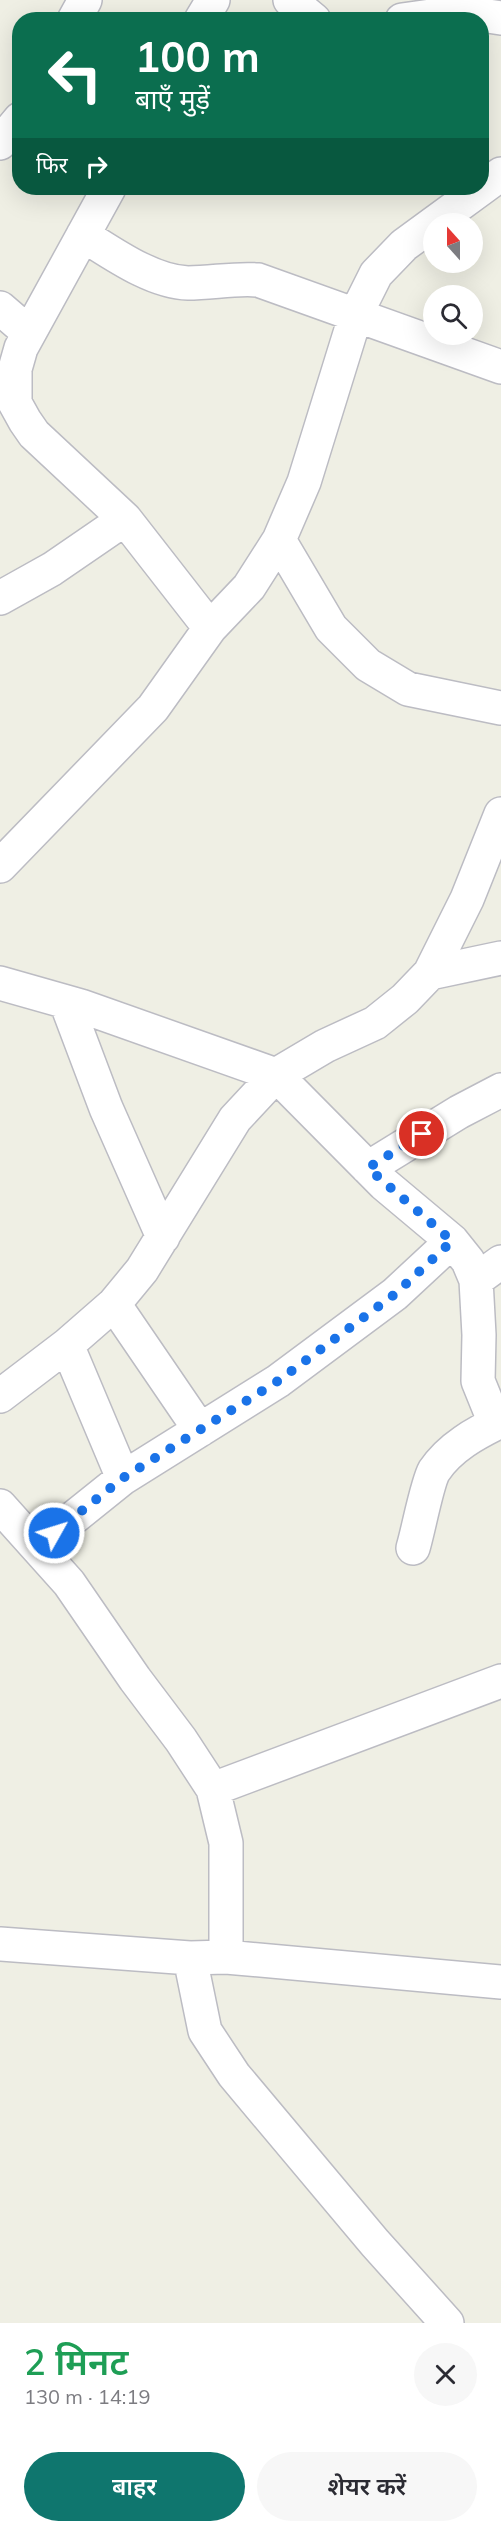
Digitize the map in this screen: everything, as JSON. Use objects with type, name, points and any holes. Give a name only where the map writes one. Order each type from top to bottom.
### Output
[{"type":"street","points":[[290,0],[304,12]]},
{"type":"street","points":[[436,12],[462,6],[482,12]]},
{"type":"street","points":[[0,143],[12,129]]},
{"type":"street","points":[[105,195],[21,348],[8,401],[34,434],[125,519],[210,628]]},
{"type":"street","points":[[0,866],[153,708],[210,628],[249,587],[279,540],[304,482],[356,314],[376,274],[404,245],[472,195]]},
{"type":"street","points":[[83,235],[146,272],[186,283],[240,278],[258,280],[501,367]]},
{"type":"street","points":[[0,308],[29,333]]},
{"type":"street","points":[[0,598],[52,569],[125,519]]},
{"type":"street","points":[[279,540],[331,628],[368,665],[408,689],[501,708]]},
{"type":"street","points":[[0,1396],[67,1345],[114,1304],[142,1270],[235,1119],[276,1075],[325,1046],[375,1023],[405,999],[430,973],[467,899],[501,814]]},
{"type":"street","points":[[430,973],[501,958]]},
{"type":"street","points":[[0,983],[66,1002],[276,1075],[368,1168],[452,1241],[468,1261],[489,1271],[479,1335],[478,1381],[498,1422],[469,1437],[451,1452],[433,1473],[413,1548]]},
{"type":"street","points":[[66,1002],[106,1108],[163,1237]]},
{"type":"street","points":[[368,1168],[459,1112],[501,1090]]},
{"type":"street","points":[[37,1547],[123,1478],[278,1381],[395,1294],[452,1241]]},
{"type":"street","points":[[114,1304],[200,1430]]},
{"type":"street","points":[[67,1345],[123,1478]]},
{"type":"street","points":[[0,1506],[69,1583],[135,1679],[181,1740],[213,1789],[226,1843],[226,1957]]},
{"type":"street","points":[[213,1789],[501,1681]]},
{"type":"street","points":[[0,1944],[190,1958],[226,1957],[501,1982]]},
{"type":"street","points":[[190,1958],[205,2031],[234,2075],[375,2243],[447,2323]]},
{"type":"route","points":[[54,1533],[123,1478],[278,1381],[395,1294],[452,1241],[368,1168],[422,1134]]}]
